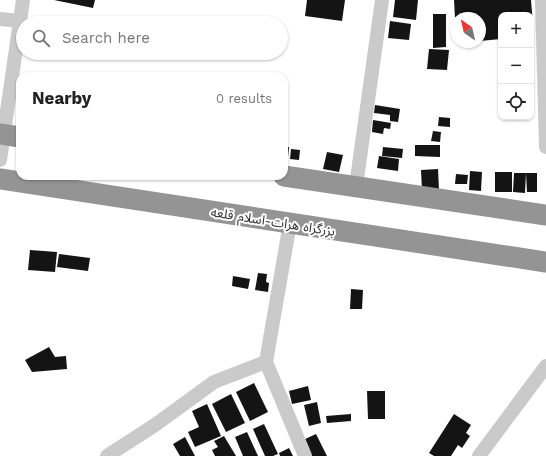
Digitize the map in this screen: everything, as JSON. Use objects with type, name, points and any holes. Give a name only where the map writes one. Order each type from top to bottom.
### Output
[{"type":"highway","points":[[288,177],[546,215]]},
{"type":"highway","name":"بزرگراه هرات-اسلام قلعه","points":[[0,179],[546,262]]},
{"type":"street","points":[[21,16],[23,0]]},
{"type":"street","points":[[356,186],[382,0]]},
{"type":"street","points":[[542,0],[546,147]]},
{"type":"street","points":[[0,19],[16,21]]},
{"type":"street","points":[[0,160],[8,135],[16,59]]},
{"type":"street","points":[[290,223],[266,362],[305,456]]},
{"type":"street","points":[[107,456],[154,425],[214,382],[266,362]]},
{"type":"street","points":[[479,456],[546,366]]},
{"type":"building","points":[[54,0],[95,0],[93,8]]},
{"type":"building","points":[[307,0],[345,0],[342,21],[305,16]]},
{"type":"building","points":[[395,0],[418,0],[416,20],[393,17]]},
{"type":"building","points":[[454,0],[531,0],[532,12],[498,12],[498,39],[486,40],[486,12],[455,12]]},
{"type":"building","points":[[433,14],[446,14],[446,47],[433,48]]},
{"type":"building","points":[[390,21],[411,24],[409,40],[388,38]]},
{"type":"building","points":[[429,49],[449,50],[447,70],[427,69]]},
{"type":"building","points":[[375,105],[400,109],[398,122],[390,121],[390,115],[374,113]]},
{"type":"building","points":[[439,117],[450,118],[450,127],[438,126]]},
{"type":"building","points":[[373,120],[391,123],[390,129],[384,128],[383,134],[372,132]]},
{"type":"building","points":[[433,131],[441,132],[440,142],[431,141]]},
{"type":"building","points":[[415,145],[440,145],[440,157],[415,156]]},
{"type":"building","points":[[383,147],[403,149],[402,158],[382,156]]},
{"type":"building","points":[[291,149],[300,150],[299,160],[290,159]]},
{"type":"building","points":[[327,152],[343,155],[339,172],[323,169]]},
{"type":"building","points":[[379,156],[399,159],[398,171],[377,168]]},
{"type":"building","points":[[438,169],[439,190],[422,190],[421,170]]},
{"type":"building","points":[[470,171],[482,172],[481,191],[469,190]]},
{"type":"building","points":[[495,172],[512,172],[512,192],[495,192]]},
{"type":"building","points":[[514,173],[526,173],[525,193],[513,192]]},
{"type":"building","points":[[526,173],[537,173],[537,192],[527,192]]},
{"type":"building","points":[[456,174],[468,175],[467,184],[455,184]]},
{"type":"building","points":[[30,250],[57,252],[55,272],[28,270]]},
{"type":"building","points":[[59,254],[90,258],[88,271],[57,267]]},
{"type":"building","points":[[258,273],[267,274],[266,282],[269,283],[268,292],[255,290]]},
{"type":"building","points":[[233,276],[250,279],[248,289],[232,286]]},
{"type":"building","points":[[351,289],[363,290],[362,309],[350,309]]},
{"type":"building","points":[[49,347],[55,357],[66,356],[67,369],[32,372],[25,360]]},
{"type":"building","points":[[254,383],[268,412],[250,421],[236,392]]},
{"type":"building","points":[[308,386],[311,400],[292,404],[289,391]]},
{"type":"building","points":[[367,391],[385,391],[385,419],[368,419]]},
{"type":"building","points":[[231,394],[245,423],[226,432],[212,404]]},
{"type":"building","points":[[317,402],[321,423],[309,426],[304,405]]},
{"type":"building","points":[[207,404],[221,436],[195,447],[188,432],[199,427],[192,411]]},
{"type":"building","points":[[351,414],[351,421],[327,423],[326,416]]},
{"type":"building","points":[[454,414],[471,425],[466,433],[470,436],[462,448],[458,445],[451,456],[434,456],[429,453]]},
{"type":"building","points":[[264,424],[278,454],[273,456],[265,456],[253,429]]},
{"type":"building","points":[[247,432],[258,456],[243,456],[235,437]]},
{"type":"building","points":[[316,434],[327,456],[311,456],[303,440]]},
{"type":"building","points":[[224,436],[236,456],[215,456],[212,450],[218,447],[214,441]]},
{"type":"building","points":[[185,437],[195,456],[180,456],[173,444]]},
{"type":"building","points":[[289,448],[293,456],[280,456],[279,453]]}]
